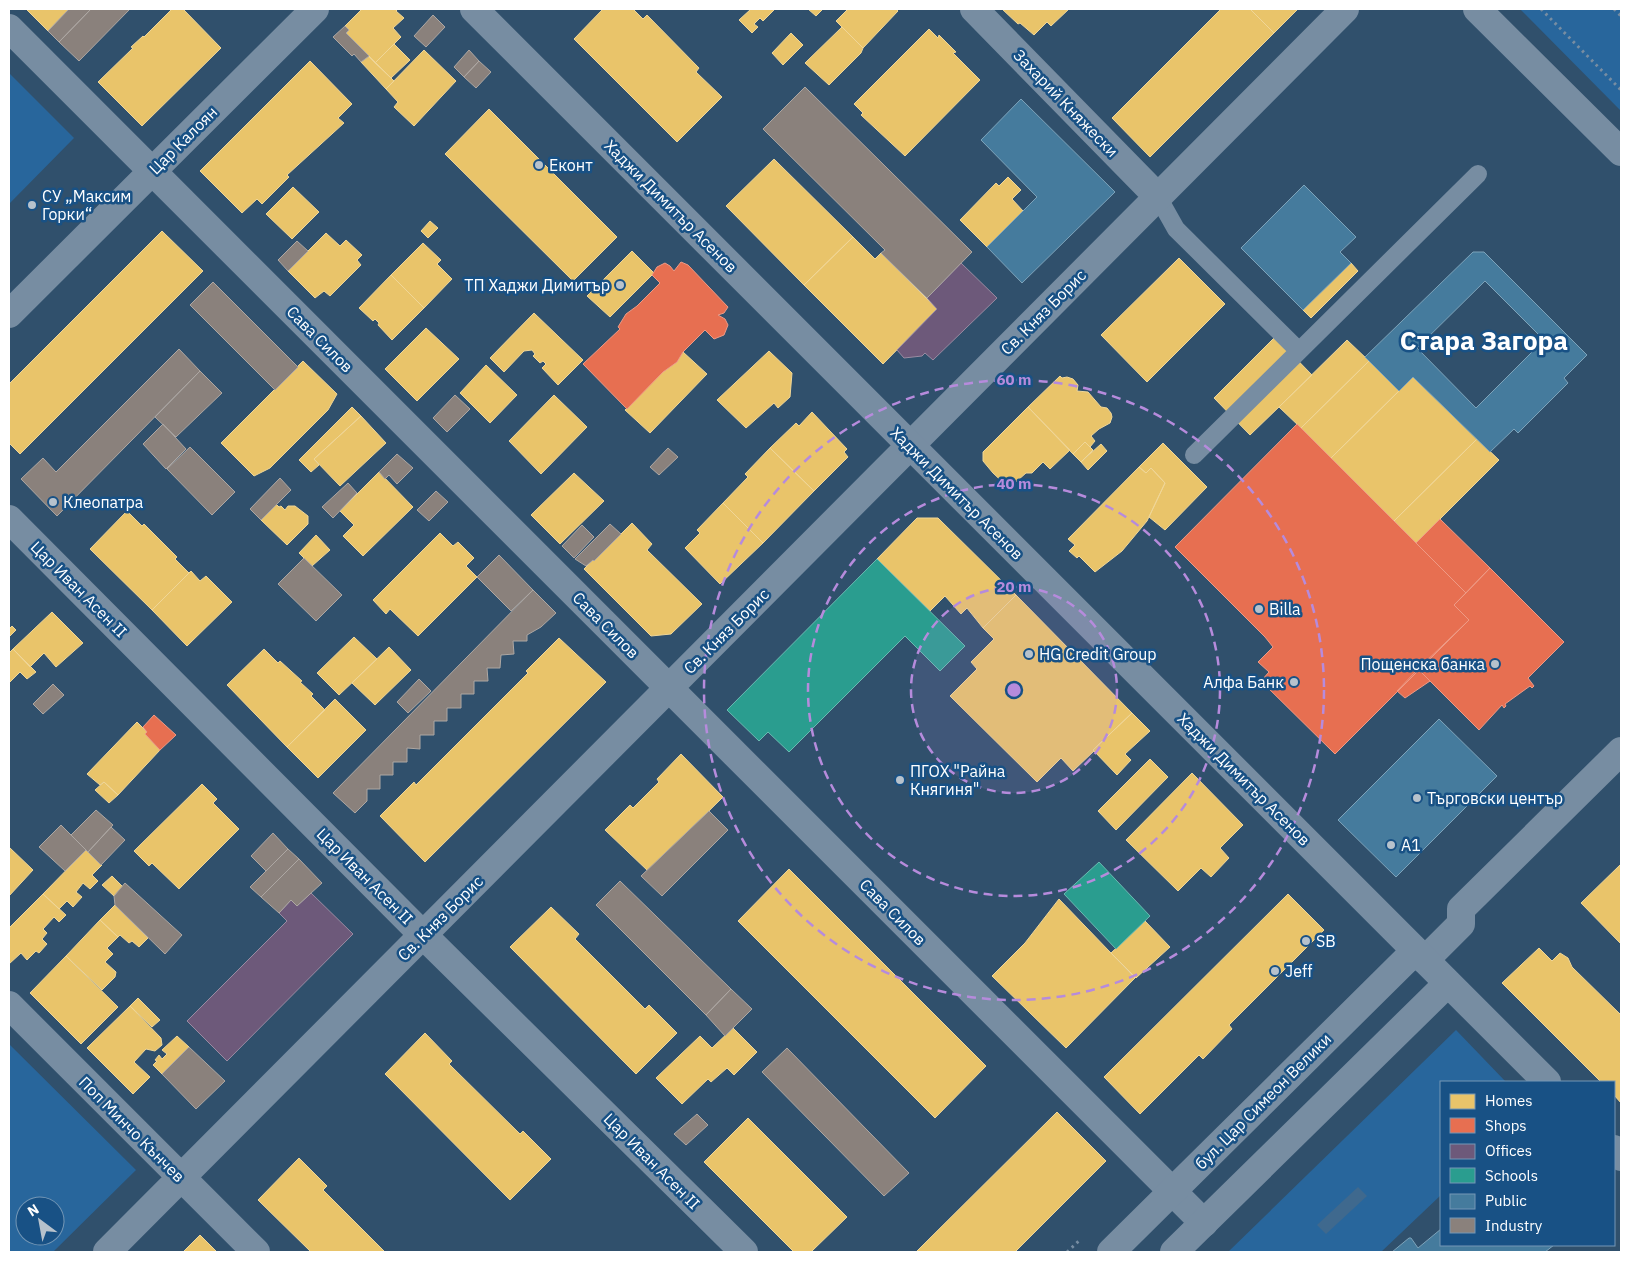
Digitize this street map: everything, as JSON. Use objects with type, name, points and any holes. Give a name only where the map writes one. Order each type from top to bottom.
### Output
[{"type":"street","name":"Цар Калоян","points":[[9,314],[315,9]]},
{"type":"street","name":"Хаджи Димитър Асенов","points":[[474,9],[1546,1081]]},
{"type":"street","name":"Захарий Княжески","points":[[974,9],[1158,197]]},
{"type":"street","name":"Св. Княз Борис","points":[[107,1252],[1345,9]]},
{"type":"street","points":[[1477,9],[1621,152]]},
{"type":"street","name":"Сава Силов","points":[[9,28],[1204,1223]]},
{"type":"street","name":"Цар Иван Асен II","points":[[9,519],[424,935],[744,1252]]},
{"type":"street","name":"бул. Цар Симеон Велики","points":[[1111,1252],[1420,955],[1461,924],[1461,909],[1621,751]]},
{"type":"street","points":[[1174,1252],[1448,983]]},
{"type":"street","name":"Поп Минчо Кънчев","points":[[9,1005],[256,1252]]},
{"type":"lane","points":[[1194,456],[1478,174]]},
{"type":"lane","points":[[1158,197],[1176,228],[1299,350]]},
{"type":"path","points":[[1541,9],[1621,90]]},
{"type":"path","points":[[1614,9],[1621,16]]},
{"type":"shaded area","points":[[1520,9],[1621,9],[1621,111]]},
{"type":"shaded area","points":[[9,73],[74,138],[9,204]]},
{"type":"shaded area","points":[[1456,1030],[1505,1081],[1440,1081],[1440,1196],[1381,1252],[1228,1252]]},
{"type":"shaded area","points":[[9,1044],[136,1170],[65,1240],[65,1196],[15,1196],[15,1246],[59,1246],[53,1252],[9,1252]]},
{"type":"shaded area","points":[[1358,1187],[1367,1196],[1326,1234],[1317,1225]]},
{"type":"building: Homes","points":[[26,9],[69,9],[48,31]]},
{"type":"building: Homes","points":[[172,9],[183,9],[221,48],[142,126],[98,82],[133,48],[131,47],[144,37]]},
{"type":"building: Homes","points":[[362,9],[398,9],[396,11],[404,18],[393,28],[401,37],[375,63],[346,33],[349,30],[345,26]]},
{"type":"building: Homes","points":[[603,9],[633,9],[643,19],[647,15],[699,68],[696,72],[722,97],[677,142],[574,39]]},
{"type":"building: Homes","points":[[751,9],[775,9],[763,21],[760,18],[754,24],[758,27],[752,33],[739,20]]},
{"type":"building: Homes","points":[[808,9],[823,9],[816,16]]},
{"type":"building: Homes","points":[[848,9],[896,9],[898,11],[863,48],[836,21]]},
{"type":"building: Homes","points":[[1002,9],[1069,9],[1051,26],[1047,22],[1034,35],[1020,23],[1018,24]]},
{"type":"building: Homes","points":[[1221,9],[1250,9],[1274,33],[1150,157],[1112,118]]},
{"type":"building: Homes","points":[[1250,9],[1298,9],[1274,33]]},
{"type":"building: Homes","points":[[842,27],[863,48],[861,53],[829,85],[805,63]]},
{"type":"building: Homes","points":[[929,29],[938,38],[939,35],[956,52],[953,53],[980,80],[905,156],[861,115],[863,113],[854,104]]},
{"type":"building: Homes","points":[[791,33],[803,45],[783,65],[772,53]]},
{"type":"building: Homes","points":[[394,44],[410,60],[391,78],[375,63]]},
{"type":"building: Homes","points":[[424,50],[456,81],[414,126],[394,107],[398,102],[386,89]]},
{"type":"building: Homes","points":[[369,56],[394,81],[386,89],[361,62]]},
{"type":"building: Homes","points":[[310,61],[352,104],[338,118],[344,123],[287,175],[289,177],[262,204],[257,199],[242,213],[200,171]]},
{"type":"building: Homes","points":[[489,109],[617,237],[573,281],[445,154]]},
{"type":"building: Homes","points":[[774,159],[853,237],[804,285],[726,206]]},
{"type":"building: Homes","points":[[1008,177],[1021,190],[1012,199],[1023,211],[987,247],[960,220],[996,183],[999,186]]},
{"type":"building: Homes","points":[[293,187],[319,212],[292,239],[266,214]]},
{"type":"building: Homes","points":[[430,221],[438,228],[428,238],[421,231]]},
{"type":"building: Homes","points":[[162,231],[203,271],[20,454],[9,443],[9,384]]},
{"type":"building: Homes","points":[[326,233],[340,246],[346,240],[362,255],[357,260],[361,265],[330,296],[324,291],[315,298],[288,271]]},
{"type":"building: Homes","points":[[853,237],[875,259],[881,253],[937,309],[883,364],[804,285]]},
{"type":"building: Homes","points":[[423,243],[441,260],[437,264],[452,279],[424,308],[391,275]]},
{"type":"building: Homes","name":"ТП Хаджи Димитър","points":[[632,251],[654,273],[610,317],[587,296]]},
{"type":"building: Homes","points":[[1179,258],[1225,304],[1147,382],[1101,335]]},
{"type":"building: Homes","points":[[1351,263],[1358,271],[1311,318],[1303,310]]},
{"type":"building: Homes","points":[[391,275],[424,308],[392,340],[375,319],[373,321],[359,308]]},
{"type":"building: Homes","points":[[534,313],[583,360],[558,385],[542,368],[546,364],[543,361],[540,363],[533,356],[535,354],[532,350],[524,351],[504,372],[490,358]]},
{"type":"building: Homes","points":[[426,328],[459,359],[417,401],[385,369]]},
{"type":"building: Homes","points":[[1275,337],[1312,375],[1250,435],[1214,398]]},
{"type":"building: Homes","points":[[1347,340],[1369,361],[1301,428],[1279,407]]},
{"type":"building: Homes","points":[[769,351],[792,373],[790,397],[778,408],[774,403],[746,428],[717,400]]},
{"type":"building: Homes","points":[[683,352],[707,374],[650,433],[625,410],[663,372],[677,362]]},
{"type":"building: Homes","points":[[303,361],[337,394],[328,410],[270,468],[254,476],[221,443]]},
{"type":"building: Homes","points":[[1369,361],[1399,391],[1331,458],[1301,428]]},
{"type":"building: Homes","points":[[486,365],[517,395],[490,423],[460,393]]},
{"type":"building: Homes","points":[[1060,376],[1073,379],[1078,385],[1077,391],[1088,392],[1101,407],[1107,408],[1112,417],[1110,423],[1091,436],[1095,441],[1090,447],[1085,442],[1073,454],[1028,407]]},
{"type":"building: Homes","points":[[1413,377],[1477,439],[1394,521],[1331,458]]},
{"type":"building: Homes","points":[[554,395],[587,427],[541,474],[509,441]]},
{"type":"building: Homes","points":[[352,407],[361,416],[314,459],[319,465],[311,472],[299,460]]},
{"type":"building: Homes","points":[[1028,407],[1070,450],[1050,469],[1043,462],[1032,473],[1026,473],[1009,488],[983,461],[983,452]]},
{"type":"building: Homes","points":[[812,412],[847,449],[844,452],[848,457],[814,491],[770,448],[796,423],[799,426]]},
{"type":"building: Homes","points":[[361,416],[386,443],[340,486],[314,459]]},
{"type":"building: Homes","points":[[1477,439],[1499,460],[1416,543],[1394,521]]},
{"type":"building: Homes","points":[[1085,442],[1093,450],[1081,462],[1073,454]]},
{"type":"building: Homes","points":[[1163,443],[1207,487],[1165,530],[1149,517],[1165,483],[1151,468],[1146,473],[1139,467]]},
{"type":"building: Homes","points":[[1101,444],[1107,451],[1088,470],[1081,462]]},
{"type":"building: Homes","points":[[770,448],[814,491],[763,543],[723,503],[748,477],[745,474]]},
{"type":"building: Homes","points":[[1139,467],[1146,473],[1151,468],[1165,483],[1147,521],[1122,551],[1095,572],[1079,556],[1077,558],[1069,551],[1075,545],[1068,539]]},
{"type":"building: Homes","points":[[379,472],[413,507],[363,556],[343,536],[354,525],[340,511]]},
{"type":"building: Homes","points":[[574,473],[604,501],[560,544],[531,515]]},
{"type":"building: Homes","points":[[723,503],[763,543],[720,584],[685,548],[700,533],[697,530]]},
{"type":"building: Homes","points":[[276,504],[285,510],[288,506],[295,506],[308,516],[308,524],[287,545],[261,520]]},
{"type":"building: Homes","points":[[127,511],[142,526],[144,524],[177,557],[175,559],[189,573],[152,610],[90,549]]},
{"type":"building: Homes","points":[[917,518],[938,518],[1016,595],[983,628],[967,608],[961,614],[945,596],[930,611],[877,559]]},
{"type":"building: Homes","points":[[632,523],[652,544],[647,550],[702,604],[671,634],[651,636],[584,569]]},
{"type":"building: Homes","points":[[440,533],[453,546],[458,542],[474,558],[466,566],[477,577],[418,636],[390,609],[386,614],[373,600]]},
{"type":"building: Homes","points":[[316,535],[330,550],[312,566],[299,553]]},
{"type":"building: Homes","points":[[191,571],[200,581],[206,576],[232,602],[187,646],[152,610]]},
{"type":"building: Homes","points":[[1016,595],[1132,713],[1073,771],[1061,758],[1037,782],[950,696],[977,669],[971,662],[994,639],[983,628]]},
{"type":"building: Homes","points":[[52,612],[83,643],[56,667],[44,653],[30,667],[13,649]]},
{"type":"building: Homes","points":[[12,626],[16,630],[9,637],[9,629]]},
{"type":"building: Homes","points":[[354,637],[377,659],[339,695],[317,673]]},
{"type":"building: Homes","points":[[559,638],[606,682],[425,862],[380,816],[414,782],[416,785],[528,673],[526,671]]},
{"type":"building: Homes","points":[[389,647],[411,670],[375,705],[352,683]]},
{"type":"building: Homes","points":[[13,649],[36,672],[27,679],[20,672],[9,683],[9,653]]},
{"type":"building: Homes","points":[[264,649],[278,663],[280,661],[302,681],[300,682],[313,694],[311,696],[325,710],[287,747],[227,685]]},
{"type":"building: Homes","points":[[335,699],[366,730],[318,778],[287,747]]},
{"type":"building: Homes","points":[[1132,713],[1150,731],[1125,754],[1131,760],[1117,775],[1093,750]]},
{"type":"building: Homes","points":[[137,722],[160,750],[118,795],[104,782],[100,785],[87,774]]},
{"type":"building: Homes","points":[[681,754],[723,797],[648,871],[605,830],[630,805],[633,808],[659,782],[657,779]]},
{"type":"building: Homes","points":[[1150,759],[1168,777],[1116,830],[1098,811]]},
{"type":"building: Homes","points":[[1192,773],[1243,825],[1220,848],[1229,858],[1211,877],[1201,868],[1178,891],[1126,840]]},
{"type":"building: Homes","points":[[104,782],[118,795],[109,803],[95,790]]},
{"type":"building: Homes","points":[[202,784],[217,799],[213,803],[239,829],[179,889],[152,863],[149,866],[134,851]]},
{"type":"building: Homes","points":[[9,847],[33,870],[9,896]]},
{"type":"building: Homes","points":[[86,850],[102,865],[92,875],[98,881],[90,889],[83,883],[76,892],[82,897],[73,907],[67,901],[59,909],[43,894]]},
{"type":"building: Homes","points":[[1621,864],[1621,944],[1581,903]]},
{"type":"building: Homes","points":[[789,869],[986,1066],[935,1118],[738,921]]},
{"type":"building: Homes","points":[[112,876],[123,887],[114,896],[102,885]]},
{"type":"building: Homes","points":[[43,894],[66,915],[59,922],[54,917],[43,929],[47,933],[42,939],[47,944],[39,953],[36,951],[27,960],[21,953],[9,964],[9,928]]},
{"type":"building: Homes","points":[[1288,894],[1324,930],[1229,1025],[1232,1029],[1203,1059],[1199,1055],[1140,1114],[1104,1077]]},
{"type":"building: Homes","points":[[1059,899],[1135,978],[1066,1048],[992,976],[1025,943]]},
{"type":"building: Homes","points":[[115,905],[148,938],[139,947],[132,941],[129,943],[120,935],[118,937],[100,920]]},
{"type":"building: Homes","points":[[551,907],[579,934],[575,939],[645,1009],[649,1005],[677,1033],[636,1074],[510,947]]},
{"type":"building: Homes","points":[[100,920],[118,937],[107,948],[113,954],[105,962],[116,972],[115,977],[102,990],[66,956]]},
{"type":"building: Homes","points":[[1145,921],[1170,947],[1136,978],[1111,953]]},
{"type":"building: Homes","points":[[1539,948],[1552,961],[1560,953],[1568,958],[1572,967],[1621,1015],[1621,1103],[1615,1096],[1615,1081],[1600,1081],[1502,983]]},
{"type":"building: Homes","points":[[66,956],[118,1007],[81,1044],[30,993]]},
{"type":"building: Homes","points":[[138,998],[160,1020],[152,1027],[130,1006]]},
{"type":"building: Homes","points":[[130,1006],[161,1038],[162,1045],[155,1051],[146,1049],[134,1062],[150,1077],[133,1094],[87,1048]]},
{"type":"building: Homes","points":[[733,1028],[757,1052],[734,1075],[727,1068],[711,1082],[708,1079],[682,1104],[656,1078],[700,1036],[712,1048]]},
{"type":"building: Homes","points":[[425,1033],[452,1061],[449,1064],[520,1134],[523,1131],[551,1159],[510,1200],[385,1074]]},
{"type":"building: Homes","points":[[177,1036],[189,1047],[162,1074],[153,1065],[159,1055],[162,1059],[167,1054],[162,1050]]},
{"type":"building: Homes","points":[[1057,1112],[1106,1161],[1015,1252],[916,1252]]},
{"type":"building: Homes","points":[[748,1118],[847,1217],[811,1252],[794,1252],[704,1162]]},
{"type":"building: Homes","points":[[299,1158],[327,1186],[323,1190],[385,1252],[311,1252],[258,1200]]},
{"type":"building: Homes","points":[[200,1235],[217,1252],[183,1252]]},
{"type":"building: Shops","points":[[681,262],[688,265],[728,307],[724,313],[718,315],[725,319],[728,325],[724,335],[714,339],[705,330],[683,352],[677,362],[663,372],[627,409],[583,364],[620,329],[618,327],[626,314],[660,283],[652,275],[657,267],[665,263],[674,271]]},
{"type":"building: Shops","points":[[1297,424],[1466,593],[1454,605],[1469,620],[1335,754],[1261,681],[1269,672],[1258,662],[1273,647],[1175,547]]},
{"type":"building: Shops","points":[[1440,519],[1490,568],[1466,593],[1416,543]]},
{"type":"building: Shops","points":[[1490,568],[1564,642],[1528,678],[1534,686],[1532,688],[1530,686],[1505,704],[1504,708],[1502,705],[1479,730],[1418,669],[1469,620],[1454,605]]},
{"type":"building: Shops","points":[[1418,669],[1430,681],[1405,698],[1397,691]]},
{"type":"building: Shops","points":[[154,715],[176,735],[159,751],[145,734],[147,732],[143,727]]},
{"type":"building: Offices","points":[[961,263],[997,298],[933,360],[925,353],[922,356],[904,358],[897,350],[937,309],[927,298]]},
{"type":"building: Offices","points":[[311,893],[353,934],[227,1061],[187,1021],[287,921],[279,913],[291,900],[297,906]]},
{"type":"building: Schools","points":[[877,559],[965,646],[940,671],[905,636],[789,752],[768,732],[759,741],[727,710]]},
{"type":"building: Schools","points":[[1099,862],[1150,916],[1116,949],[1064,894]]},
{"type":"building: Public","points":[[1021,99],[1115,192],[1022,283],[987,247],[1037,197],[981,140]]},
{"type":"building: Public","points":[[1304,185],[1356,237],[1340,252],[1351,263],[1303,310],[1241,248]]},
{"type":"building: Public","points":[[1473,252],[1484,252],[1587,355],[1564,378],[1568,383],[1518,433],[1514,429],[1490,452],[1413,377],[1399,391],[1365,357]],"holes":[[[1485,281],[1544,340],[1476,408],[1417,348]]]},
{"type":"building: Public","name":"Търговски център","points":[[1439,719],[1497,776],[1396,877],[1338,820]]},
{"type":"building: Public","points":[[1440,1230],[1440,1246],[1553,1246],[1545,1252],[1392,1252],[1409,1238],[1418,1248]]},
{"type":"building: Industry","points":[[69,9],[91,9],[59,42],[48,31]]},
{"type":"building: Industry","points":[[91,9],[130,9],[79,61],[59,42]]},
{"type":"building: Industry","points":[[433,15],[445,27],[426,47],[414,36]]},
{"type":"building: Industry","points":[[345,26],[349,30],[346,33],[369,56],[361,62],[354,54],[352,56],[333,37]]},
{"type":"building: Industry","points":[[469,50],[479,61],[464,77],[454,67]]},
{"type":"building: Industry","points":[[479,61],[491,72],[476,88],[464,77]]},
{"type":"building: Industry","points":[[805,87],[972,252],[927,298],[881,253],[885,250],[763,129]]},
{"type":"building: Industry","points":[[297,241],[308,251],[288,271],[278,260]]},
{"type":"building: Industry","points":[[213,282],[298,367],[275,390],[190,305]]},
{"type":"building: Industry","points":[[179,349],[200,371],[57,516],[21,479],[43,458],[56,472]]},
{"type":"building: Industry","points":[[200,371],[222,393],[176,437],[155,417]]},
{"type":"building: Industry","points":[[455,395],[470,409],[447,432],[433,418]]},
{"type":"building: Industry","points":[[163,424],[186,449],[166,469],[143,444]]},
{"type":"building: Industry","points":[[190,447],[235,492],[212,515],[167,469]]},
{"type":"building: Industry","points":[[668,448],[678,457],[659,475],[650,467]]},
{"type":"building: Industry","points":[[397,454],[413,468],[397,484],[389,475],[385,479],[379,472]]},
{"type":"building: Industry","points":[[280,478],[291,490],[261,520],[250,509]]},
{"type":"building: Industry","points":[[348,483],[357,493],[333,518],[322,507]]},
{"type":"building: Industry","points":[[436,491],[448,502],[429,521],[417,510]]},
{"type":"building: Industry","points":[[610,524],[621,534],[594,561],[586,566],[575,559]]},
{"type":"building: Industry","points":[[582,525],[594,537],[574,558],[562,546]]},
{"type":"building: Industry","points":[[499,555],[533,590],[511,611],[477,577]]},
{"type":"building: Industry","points":[[304,558],[342,595],[316,621],[278,584]]},
{"type":"building: Industry","points":[[533,590],[556,613],[541,627],[527,635],[527,641],[513,641],[514,654],[501,655],[500,668],[487,668],[488,681],[474,681],[474,694],[461,694],[461,708],[447,708],[447,721],[434,721],[434,735],[420,735],[420,749],[407,748],[407,762],[393,762],[393,775],[380,775],[380,789],[367,789],[367,801],[355,813],[333,793]]},
{"type":"building: Industry","points":[[419,679],[431,691],[408,713],[397,702]]},
{"type":"building: Industry","points":[[53,684],[64,695],[43,714],[33,704]]},
{"type":"building: Industry","points":[[96,810],[113,825],[88,852],[71,835]]},
{"type":"building: Industry","points":[[709,811],[728,830],[662,896],[641,876]]},
{"type":"building: Industry","points":[[61,825],[86,850],[65,871],[39,847]]},
{"type":"building: Industry","points":[[111,827],[125,840],[101,865],[88,852]]},
{"type":"building: Industry","points":[[273,833],[288,849],[266,871],[251,856]]},
{"type":"building: Industry","points":[[288,849],[299,859],[261,897],[250,887]]},
{"type":"building: Industry","points":[[299,859],[322,883],[297,906],[291,900],[279,913],[261,897]]},
{"type":"building: Industry","points":[[620,881],[731,989],[706,1015],[596,905]]},
{"type":"building: Industry","points":[[125,883],[182,935],[165,954],[115,905],[114,896]]},
{"type":"building: Industry","points":[[731,989],[752,1009],[725,1036],[706,1015]]},
{"type":"building: Industry","points":[[189,1047],[225,1081],[196,1109],[162,1074]]},
{"type":"building: Industry","points":[[787,1048],[909,1173],[884,1196],[762,1072]]},
{"type":"building: Industry","points":[[697,1114],[708,1125],[686,1145],[674,1134]]},
{"type":"place","name":"Еконт","points":[[539,165]]},
{"type":"place","name":"СУ „Максим Горки“","points":[[32,205]]},
{"type":"place","name":"ТП Хаджи Димитър","points":[[620,285]]},
{"type":"place","name":"Клеопатра","points":[[53,502]]},
{"type":"place","name":"Billa","points":[[1259,609]]},
{"type":"place","name":"HG Credit Group","points":[[1029,654]]},
{"type":"place","name":"Пощенска банка","points":[[1495,664]]},
{"type":"place","name":"Алфа Банк","points":[[1294,682]]},
{"type":"place","name":"ПГОХ \"Райна Княгиня\"","points":[[900,780]]},
{"type":"place","name":"Търговски център","points":[[1417,798]]},
{"type":"place","name":"A1","points":[[1391,845]]},
{"type":"place","name":"SB","points":[[1306,941]]},
{"type":"place","name":"Jeff","points":[[1275,971]]},
{"type":"district","name":"Стара Загора","points":[[1484,340]]}]
